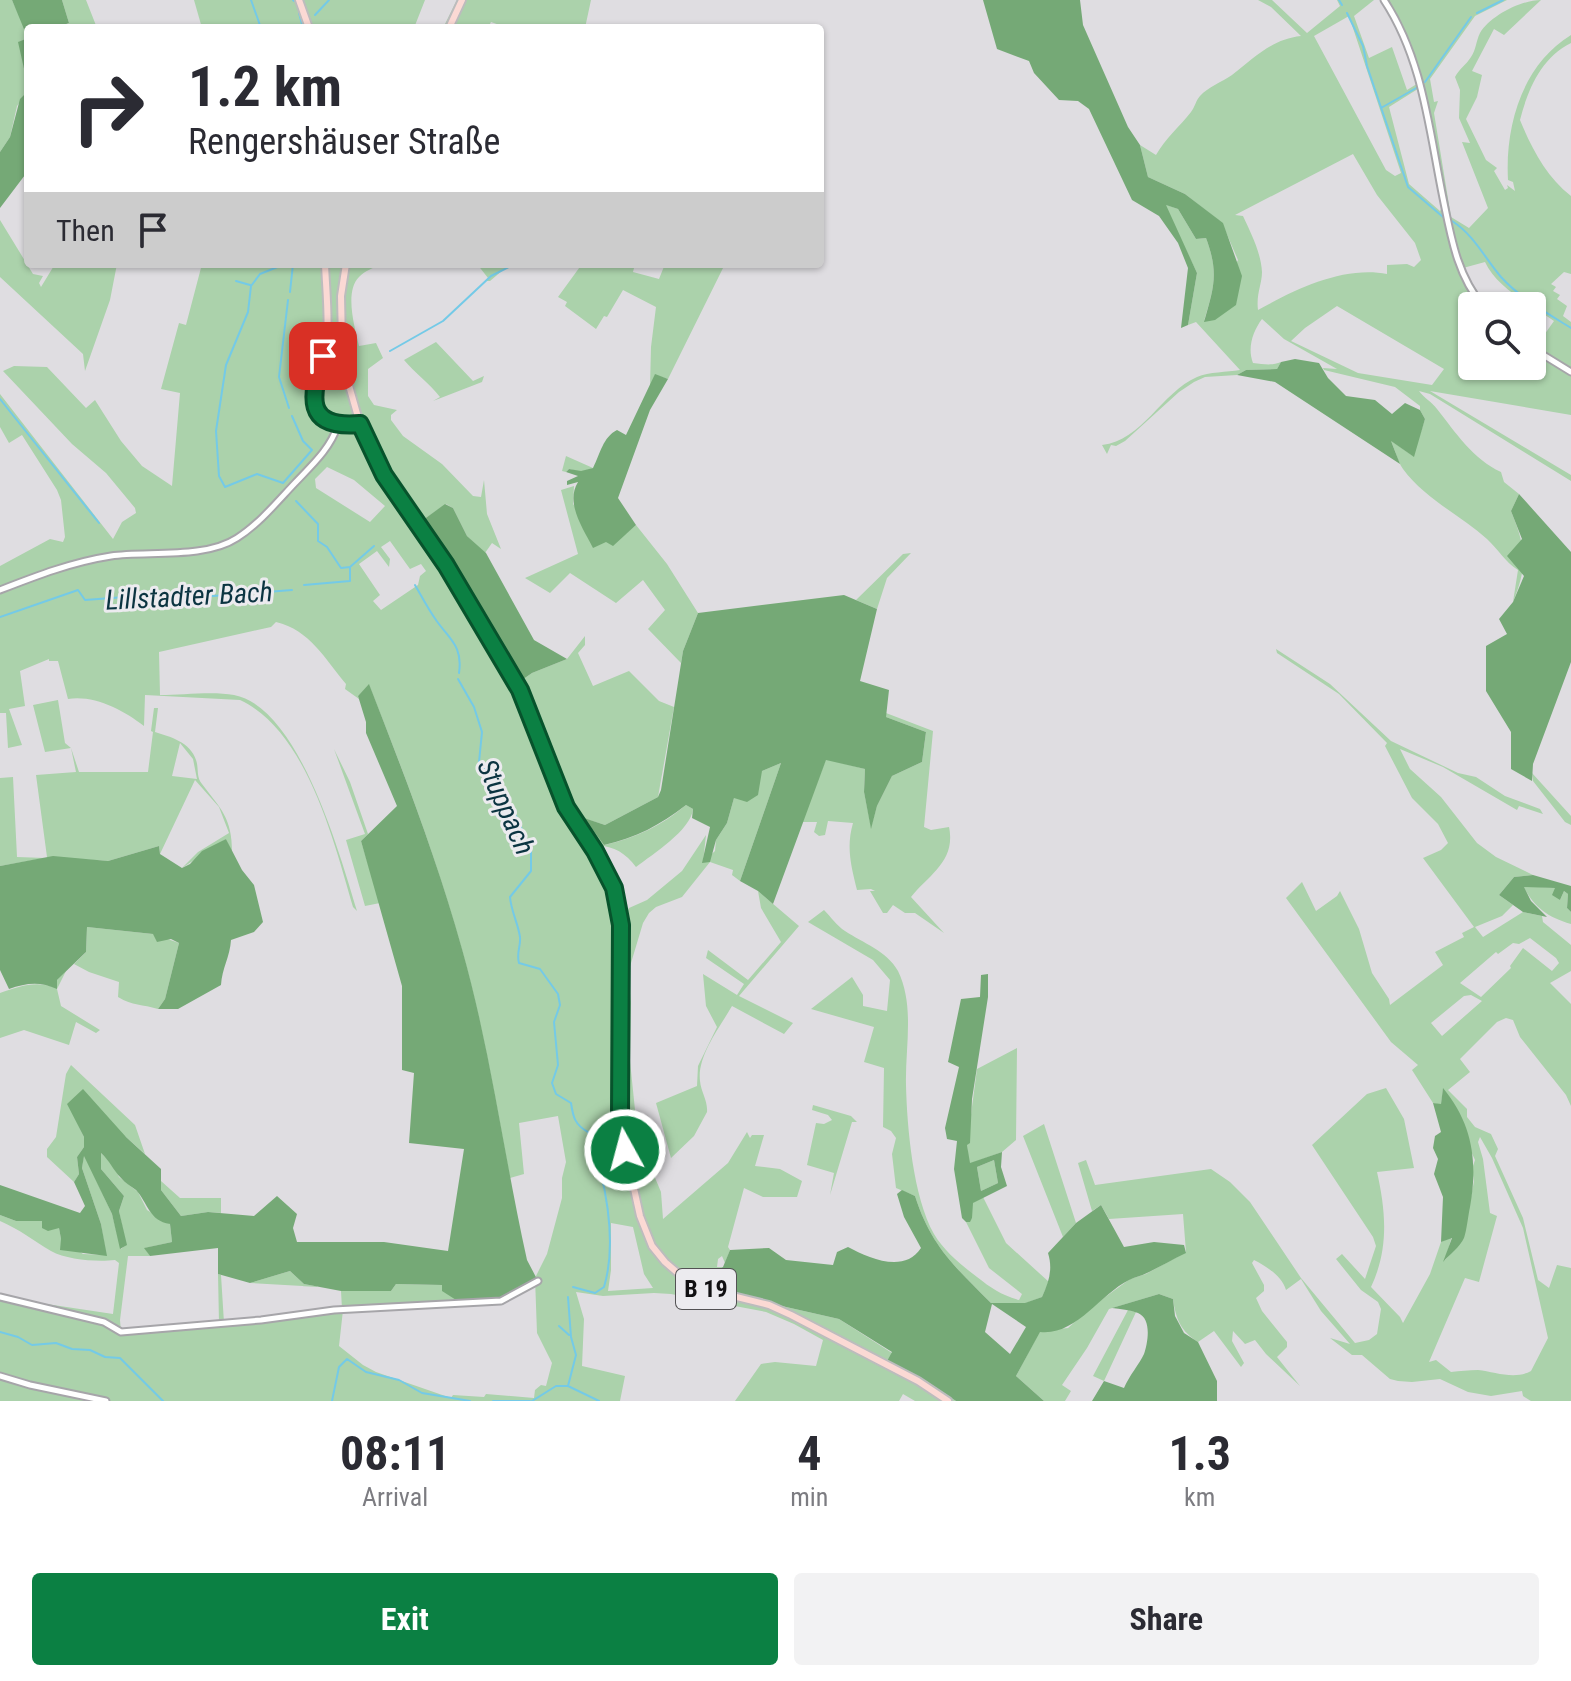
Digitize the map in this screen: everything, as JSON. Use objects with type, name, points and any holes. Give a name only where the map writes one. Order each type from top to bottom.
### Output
[{"type":"main road","points":[[299,0],[308,24]]},
{"type":"main road","points":[[451,24],[462,0]]},
{"type":"main road","points":[[325,268],[327,340],[313,393],[321,415],[342,425],[360,424],[344,360],[341,318],[346,268]]},
{"type":"main road","points":[[342,425],[352,413],[353,399]]},
{"type":"main road","name":"B 19","points":[[360,424],[384,475],[446,565],[520,690],[566,807],[595,851],[614,888],[621,925],[622,1134],[640,1216],[652,1246],[687,1281],[708,1290],[769,1305],[791,1315],[918,1381],[948,1401]]},
{"type":"street","points":[[1384,0],[1403,34],[1417,70],[1452,247],[1473,292]]},
{"type":"street","points":[[1546,357],[1571,372]]},
{"type":"street","points":[[0,590],[79,562],[114,556],[201,550],[233,540],[256,523],[321,456],[342,425]]},
{"type":"street","points":[[0,1297],[104,1322],[121,1332],[261,1320],[334,1310],[501,1301],[538,1281]]},
{"type":"street","points":[[0,1376],[106,1401]]},
{"type":"green space","points":[[0,0],[12,0],[24,26],[24,40],[19,42],[24,67],[24,96],[17,106],[10,137],[0,152]]},
{"type":"green space","points":[[12,0],[62,0],[69,23],[24,24],[24,29]]},
{"type":"green space","points":[[62,0],[86,0],[95,24],[66,24],[69,23]]},
{"type":"green space","points":[[194,0],[425,0],[416,24],[201,24]]},
{"type":"green space","points":[[457,0],[591,0],[586,24],[445,24]]},
{"type":"green space","points":[[983,0],[1080,0],[1083,25],[1128,127],[1140,145],[1148,177],[1185,194],[1223,223],[1242,276],[1236,305],[1215,320],[1204,322],[1214,280],[1210,250],[1206,238],[1196,239],[1178,209],[1166,205],[1197,273],[1188,325],[1181,328],[1188,268],[1178,243],[1159,216],[1132,200],[1089,109],[1078,101],[1059,100],[1034,73],[1029,61],[997,49]]},
{"type":"green space","points":[[1258,0],[1272,0],[1307,33],[1340,6],[1337,0],[1374,0],[1354,16],[1369,58],[1392,47],[1407,90],[1420,82],[1414,58],[1384,0],[1507,0],[1475,16],[1430,79],[1434,102],[1438,101],[1434,113],[1451,217],[1469,228],[1488,208],[1462,142],[1470,143],[1459,118],[1460,90],[1455,77],[1471,57],[1480,33],[1491,21],[1516,6],[1541,0],[1504,35],[1494,29],[1472,71],[1482,75],[1477,97],[1466,119],[1486,160],[1497,168],[1494,171],[1505,190],[1507,185],[1515,191],[1513,182],[1508,180],[1508,159],[1520,98],[1540,63],[1571,35],[1571,43],[1552,57],[1537,76],[1520,120],[1541,161],[1554,180],[1571,196],[1571,274],[1564,272],[1551,284],[1556,287],[1553,291],[1560,295],[1557,299],[1567,306],[1563,316],[1571,322],[1571,415],[1430,391],[1571,475],[1571,481],[1430,394],[1419,391],[1466,445],[1501,472],[1504,482],[1519,494],[1511,511],[1520,536],[1523,567],[1513,602],[1518,570],[1487,539],[1421,489],[1399,462],[1390,440],[1413,456],[1425,419],[1420,406],[1395,387],[1324,370],[1337,369],[1284,339],[1262,319],[1252,340],[1253,363],[1281,362],[1277,369],[1246,370],[1237,375],[1205,377],[1179,392],[1125,441],[1111,445],[1107,454],[1102,445],[1129,435],[1173,393],[1197,377],[1240,370],[1196,322],[1188,325],[1197,273],[1164,204],[1178,209],[1196,239],[1206,238],[1213,261],[1214,280],[1204,321],[1238,260],[1222,223],[1185,194],[1148,177],[1140,145],[1156,155],[1203,93],[1272,45],[1301,36],[1271,7]],"holes":[[[1349,16],[1401,173],[1395,176],[1386,170],[1314,36]],[[1421,87],[1444,204],[1440,211],[1409,184],[1389,107]],[[1353,154],[1377,195],[1415,243],[1421,260],[1414,267],[1407,264],[1387,265],[1387,274],[1354,273],[1320,281],[1258,310],[1262,272],[1260,258],[1243,216],[1235,215]],[[1337,306],[1444,369],[1432,385],[1358,373],[1291,341]]]},
{"type":"green space","points":[[24,40],[24,69],[18,42]]},
{"type":"green space","points":[[24,95],[24,176],[0,208],[0,152],[10,137],[20,99]]},
{"type":"green space","points":[[0,220],[24,259],[24,268],[43,276],[39,283],[41,287],[53,268],[116,268],[110,300],[85,371],[83,354],[0,277]]},
{"type":"green space","points":[[201,268],[372,268],[361,275],[355,284],[351,301],[359,346],[376,343],[383,358],[368,369],[368,396],[374,405],[397,410],[391,415],[391,420],[403,436],[442,464],[473,496],[481,497],[484,480],[487,514],[501,549],[492,543],[485,553],[467,536],[453,508],[446,504],[423,520],[412,512],[520,689],[522,680],[532,673],[567,659],[585,636],[585,645],[578,653],[593,686],[629,671],[659,701],[674,707],[658,797],[605,825],[586,819],[604,845],[648,830],[686,805],[693,809],[679,833],[636,867],[617,850],[592,846],[610,879],[622,923],[629,908],[647,900],[682,871],[706,835],[703,862],[715,851],[716,840],[727,823],[734,798],[762,771],[781,763],[740,881],[732,875],[733,870],[710,862],[682,897],[649,913],[628,973],[630,1061],[635,1110],[656,1170],[653,1173],[661,1192],[663,1219],[728,1163],[747,1132],[750,1138],[752,1135],[764,1135],[755,1166],[780,1169],[802,1181],[797,1197],[763,1197],[744,1188],[725,1263],[722,1256],[718,1259],[717,1267],[723,1267],[710,1274],[764,1302],[839,1319],[892,1353],[887,1361],[956,1401],[915,1401],[903,1394],[899,1401],[735,1401],[761,1364],[775,1362],[816,1366],[823,1340],[766,1312],[671,1294],[603,1296],[576,1292],[584,1319],[582,1366],[625,1376],[620,1401],[0,1401],[0,1297],[113,1314],[119,1263],[115,1260],[82,1260],[58,1254],[0,1221],[0,1215],[16,1221],[42,1221],[59,1228],[61,1239],[83,1254],[106,1255],[101,1224],[82,1168],[84,1154],[112,1214],[121,1249],[126,1245],[119,1211],[124,1196],[101,1169],[101,1153],[112,1163],[119,1177],[138,1192],[147,1210],[170,1224],[172,1242],[145,1248],[150,1256],[128,1256],[121,1332],[219,1323],[218,1274],[221,1275],[224,1323],[342,1309],[341,1291],[391,1291],[396,1284],[442,1285],[464,1305],[343,1310],[339,1346],[376,1372],[451,1398],[453,1395],[484,1397],[486,1394],[534,1398],[535,1390],[541,1385],[546,1386],[552,1363],[537,1333],[535,1278],[547,1254],[562,1198],[566,1162],[558,1116],[519,1123],[524,1174],[510,1178],[483,1035],[462,950],[419,816],[369,685],[358,696],[359,699],[345,689],[346,684],[308,639],[276,622],[271,627],[159,652],[160,695],[234,695],[257,705],[278,726],[297,754],[314,786],[340,855],[357,911],[353,907],[327,821],[300,762],[283,736],[263,715],[240,700],[145,695],[144,726],[108,705],[88,699],[68,699],[58,661],[49,659],[20,671],[25,706],[9,709],[22,745],[8,748],[6,713],[0,713],[0,566],[50,539],[63,542],[65,537],[57,490],[22,435],[9,443],[0,427],[0,394],[113,539],[122,522],[136,513],[106,473],[72,444],[3,371],[14,366],[47,367],[86,408],[95,400],[121,441],[142,466],[172,486],[180,393],[161,389],[179,323],[186,325]],"holes":[[[327,467],[354,480],[385,506],[370,522],[316,488],[315,479]],[[390,541],[410,569],[421,564],[426,571],[420,576],[418,585],[381,610],[373,601],[380,595],[359,564],[377,551],[389,567],[390,559],[381,547]],[[611,1223],[633,1227],[644,1274],[653,1288],[608,1291]]]},
{"type":"green space","points":[[480,268],[509,268],[486,281],[488,278]]},
{"type":"green space","points":[[579,268],[634,268],[633,272],[659,279],[663,268],[723,268],[668,379],[655,375],[650,387],[656,307],[623,290],[596,329],[558,297]]},
{"type":"green space","points":[[436,342],[473,381],[484,376],[482,382],[433,401],[440,397],[404,360]]},
{"type":"green space","points":[[1295,359],[1319,363],[1328,378],[1346,396],[1375,400],[1392,414],[1405,403],[1420,410],[1425,419],[1414,457],[1391,441],[1400,464],[1275,382],[1237,375],[1246,370],[1277,369],[1281,362]]},
{"type":"green space","points":[[655,374],[668,379],[650,410],[618,498],[636,525],[613,546],[606,542],[593,548],[574,507],[573,498],[578,482],[567,485],[567,481],[578,476],[566,472],[569,469],[581,471],[593,468],[608,437],[617,430],[626,435]]},
{"type":"green space","points":[[566,456],[593,468],[581,472],[562,471]]},
{"type":"green space","points":[[574,486],[573,504],[607,542],[616,542],[636,525],[667,564],[698,613],[681,663],[648,629],[665,610],[643,580],[616,603],[570,573],[550,593],[525,578],[578,554],[561,490]]},
{"type":"green space","points":[[1519,494],[1571,552],[1571,662],[1533,764],[1532,781],[1511,769],[1511,732],[1486,691],[1486,646],[1507,634],[1499,619],[1513,602],[1524,576],[1507,556],[1522,539],[1511,511]]},
{"type":"green space","points":[[445,504],[453,508],[467,536],[486,553],[534,640],[567,659],[532,673],[522,680],[520,688],[446,565],[423,520]]},
{"type":"green space","points":[[911,553],[887,578],[877,609],[856,600],[903,554]]},
{"type":"green space","points":[[844,595],[877,609],[860,681],[889,690],[886,717],[926,732],[922,762],[892,776],[877,806],[871,829],[864,792],[865,769],[826,760],[773,904],[740,881],[781,763],[762,771],[758,795],[747,802],[734,798],[710,862],[702,863],[710,827],[692,818],[693,809],[686,805],[647,830],[604,845],[584,818],[605,825],[658,797],[661,790],[683,651],[698,613]]},
{"type":"green space","points":[[1276,649],[1330,684],[1391,741],[1458,773],[1476,777],[1505,796],[1540,809],[1543,814],[1519,806],[1517,810],[1443,767],[1400,749],[1410,769],[1441,797],[1477,843],[1496,857],[1533,875],[1514,877],[1499,895],[1513,905],[1502,916],[1475,927],[1483,937],[1523,912],[1542,916],[1543,922],[1571,945],[1571,971],[1550,983],[1571,1004],[1571,1106],[1566,1095],[1520,1037],[1513,1020],[1506,1018],[1497,1022],[1460,1059],[1470,1072],[1448,1090],[1467,1109],[1467,1117],[1475,1127],[1491,1134],[1498,1149],[1495,1156],[1523,1218],[1538,1280],[1549,1288],[1557,1265],[1571,1268],[1571,1401],[1531,1401],[1523,1396],[1522,1391],[1491,1396],[1468,1392],[1440,1379],[1412,1382],[1390,1379],[1362,1355],[1352,1355],[1330,1338],[1350,1344],[1321,1311],[1301,1279],[1286,1290],[1277,1276],[1254,1260],[1252,1263],[1264,1285],[1264,1291],[1256,1298],[1262,1311],[1287,1342],[1287,1347],[1277,1357],[1300,1386],[1255,1340],[1245,1344],[1233,1331],[1232,1341],[1244,1363],[1241,1367],[1214,1331],[1198,1342],[1180,1324],[1173,1299],[1159,1294],[1109,1309],[1062,1385],[1071,1391],[1065,1401],[1044,1401],[1016,1376],[1040,1331],[1068,1328],[1130,1279],[1146,1274],[1186,1252],[1183,1214],[1109,1219],[1101,1205],[1092,1211],[1078,1163],[1086,1160],[1095,1185],[1211,1169],[1250,1202],[1301,1278],[1355,1343],[1369,1340],[1377,1334],[1381,1309],[1378,1302],[1361,1290],[1336,1259],[1342,1254],[1365,1279],[1376,1246],[1312,1145],[1367,1094],[1386,1088],[1404,1119],[1414,1168],[1377,1172],[1384,1230],[1381,1259],[1371,1287],[1403,1323],[1430,1274],[1441,1242],[1452,1236],[1445,1260],[1463,1239],[1475,1160],[1443,1089],[1441,1105],[1433,1103],[1412,1070],[1418,1065],[1391,1042],[1286,898],[1302,882],[1316,911],[1340,891],[1359,929],[1372,973],[1390,1005],[1443,965],[1435,952],[1464,937],[1462,933],[1474,927],[1423,858],[1441,850],[1448,843],[1438,824],[1412,798],[1385,746],[1387,743],[1339,694],[1277,653]],"holes":[[[1530,938],[1556,958],[1559,963],[1552,971],[1523,948],[1511,968],[1481,997],[1460,983],[1496,952],[1498,954],[1513,943],[1519,944]],[[1471,995],[1482,1001],[1442,1036],[1431,1023],[1464,996]],[[1480,1137],[1523,1228],[1548,1338],[1531,1371],[1525,1374],[1505,1375],[1478,1370],[1451,1372],[1436,1360],[1429,1362],[1465,1278],[1479,1282],[1497,1216],[1490,1213],[1478,1142]]]},
{"type":"green space","points":[[369,684],[431,849],[462,949],[481,1026],[527,1260],[538,1281],[501,1301],[464,1305],[442,1291],[442,1285],[396,1284],[391,1291],[341,1291],[304,1284],[290,1271],[250,1283],[218,1274],[218,1248],[150,1256],[144,1248],[172,1242],[170,1224],[153,1215],[136,1190],[123,1180],[101,1153],[101,1169],[124,1196],[119,1211],[127,1245],[120,1249],[112,1214],[84,1156],[82,1168],[101,1224],[107,1256],[60,1250],[59,1228],[48,1231],[42,1228],[42,1221],[16,1221],[0,1215],[0,1185],[80,1213],[85,1206],[74,1182],[79,1174],[77,1157],[84,1147],[84,1137],[67,1104],[83,1089],[126,1137],[161,1169],[161,1190],[181,1216],[208,1212],[254,1216],[277,1196],[297,1214],[293,1228],[297,1242],[384,1242],[448,1251],[464,1149],[409,1143],[414,1073],[402,1070],[402,986],[361,841],[397,806],[366,733],[358,696]]},
{"type":"green space","points":[[58,700],[65,743],[71,748],[45,752],[33,705]]},
{"type":"green space","points":[[154,708],[158,708],[155,732],[179,741],[193,754],[200,781],[220,808],[228,822],[232,852],[226,839],[182,868],[198,852],[229,833],[219,807],[195,780],[160,854],[159,846],[108,861],[47,857],[36,775],[76,772],[71,748],[79,772],[148,772]],"holes":[[[180,743],[193,759],[197,779],[172,776]]]},
{"type":"green space","points":[[886,713],[933,731],[924,827],[931,830],[949,827],[949,849],[940,866],[911,897],[944,933],[915,913],[905,913],[893,905],[887,913],[883,913],[870,891],[875,891],[857,890],[851,865],[853,823],[828,821],[825,835],[819,836],[814,832],[817,822],[802,822],[826,759],[865,769],[864,792],[871,827],[877,806],[892,776],[922,762],[926,732],[886,717]]},
{"type":"green space","points":[[334,749],[350,782],[368,834],[361,841],[380,903],[365,906],[346,840],[365,834]]},
{"type":"green space","points":[[1532,773],[1571,816],[1571,825],[1565,822],[1533,781]]},
{"type":"green space","points":[[13,777],[17,857],[45,858],[0,866],[0,778]]},
{"type":"green space","points":[[226,839],[242,870],[254,885],[263,922],[254,932],[231,940],[221,985],[178,1009],[158,1009],[165,999],[179,943],[171,939],[157,942],[153,934],[87,927],[86,952],[57,980],[57,989],[33,984],[9,989],[0,970],[0,866],[53,856],[108,861],[159,846],[160,854],[182,868],[202,851]]},
{"type":"green space","points":[[1533,875],[1571,886],[1571,912],[1567,908],[1568,894],[1564,891],[1560,900],[1552,895],[1555,888],[1524,887],[1531,901],[1547,917],[1523,912],[1499,895],[1514,877]]},
{"type":"green space","points":[[1523,886],[1555,888],[1560,900],[1564,891],[1568,894],[1571,924],[1542,911]]},
{"type":"green space","points":[[758,891],[799,926],[739,996],[793,1023],[784,1034],[732,1006],[702,1062],[700,1081],[707,1112],[694,1136],[671,1158],[656,1103],[697,1086],[698,1066],[717,1027],[706,1006],[703,974],[737,995],[744,984],[706,958],[708,950],[748,980],[781,942],[761,908]]},
{"type":"green space","points":[[824,910],[842,929],[888,958],[903,984],[908,1013],[906,1085],[910,1141],[916,1182],[934,1234],[948,1252],[971,1272],[996,1291],[1019,1300],[1022,1294],[989,1268],[966,1222],[972,1218],[972,1203],[983,1197],[1006,1243],[1049,1282],[1042,1297],[1026,1303],[991,1303],[955,1267],[937,1242],[915,1196],[896,1188],[892,1154],[896,1138],[883,1127],[884,1068],[864,1062],[874,1027],[811,1009],[852,977],[863,995],[863,1006],[887,1011],[890,980],[873,960],[808,922]]},
{"type":"green space","points":[[87,927],[153,934],[179,943],[165,999],[158,1009],[123,1000],[118,997],[119,982],[74,964],[86,952]]},
{"type":"green space","points":[[66,971],[57,989],[61,1006],[100,1030],[96,1033],[76,1022],[69,1045],[24,1030],[0,1038],[0,993],[35,984],[57,988],[57,980]]},
{"type":"green space","points":[[988,974],[988,997],[972,1099],[970,1143],[967,1145],[970,1163],[1002,1152],[1001,1167],[1007,1186],[973,1203],[972,1218],[966,1222],[962,1218],[954,1169],[957,1141],[947,1139],[945,1128],[959,1067],[948,1062],[961,999],[980,997],[981,975]],"holes":[[[994,1160],[998,1183],[981,1191],[977,1167]]]},
{"type":"green space","points":[[1017,1048],[1016,1140],[1002,1152],[969,1164],[967,1145],[977,1069]]},
{"type":"green space","points":[[71,1065],[135,1125],[145,1154],[126,1137],[68,1104],[84,1137],[84,1147],[77,1157],[79,1174],[74,1182],[47,1157],[47,1149],[56,1137],[66,1074]]},
{"type":"green space","points":[[1443,1088],[1467,1130],[1473,1175],[1464,1238],[1443,1262],[1452,1238],[1441,1242],[1443,1197],[1434,1174],[1438,1159],[1433,1148],[1435,1136],[1441,1132],[1433,1103],[1441,1104]]},
{"type":"green space","points":[[813,1105],[851,1116],[857,1122],[852,1122],[830,1195],[834,1173],[807,1165],[816,1123],[824,1124],[832,1120],[828,1115],[812,1110]]},
{"type":"green space","points":[[1044,1124],[1076,1223],[1063,1237],[1023,1136]]},
{"type":"green space","points":[[994,1160],[998,1183],[981,1191],[977,1167]]},
{"type":"green space","points":[[161,1181],[180,1198],[221,1198],[221,1213],[181,1216],[161,1190]]},
{"type":"green space","points":[[902,1190],[915,1196],[937,1242],[955,1267],[991,1303],[1025,1303],[1042,1297],[1050,1275],[1048,1253],[1076,1223],[1101,1205],[1124,1247],[1154,1242],[1184,1245],[1186,1253],[1129,1280],[1065,1328],[1040,1332],[1016,1376],[1044,1401],[956,1401],[887,1361],[892,1352],[839,1319],[702,1288],[710,1274],[723,1267],[730,1250],[769,1248],[786,1260],[833,1265],[837,1252],[848,1247],[886,1261],[896,1262],[914,1256],[921,1248],[904,1217],[897,1194]],"holes":[[[992,1304],[1026,1327],[1010,1354],[985,1332]]]},
{"type":"green space","points":[[290,1271],[304,1284],[320,1287],[250,1283]]},
{"type":"green space","points":[[1159,1294],[1173,1299],[1175,1316],[1184,1333],[1198,1342],[1217,1381],[1217,1401],[1092,1401],[1104,1381],[1124,1388],[1147,1343],[1147,1325],[1142,1316],[1112,1308]]},
{"type":"green space","points":[[1128,1310],[1136,1312],[1104,1381],[1093,1376]]},
{"type":"waterway","name":"Stuppach","points":[[251,0],[260,24]]},
{"type":"waterway","points":[[302,0],[308,15]]},
{"type":"waterway","points":[[315,15],[329,0]]},
{"type":"waterway","points":[[1339,0],[1342,5]]},
{"type":"waterway","points":[[1477,13],[1503,0]]},
{"type":"waterway","points":[[299,13],[302,24]]},
{"type":"waterway","points":[[1347,13],[1363,46],[1408,187],[1443,217]]},
{"type":"waterway","points":[[1425,82],[1471,17]]},
{"type":"waterway","points":[[1381,108],[1418,87]]},
{"type":"waterway","points":[[1452,221],[1473,240],[1508,285],[1571,328]]},
{"type":"waterway","points":[[275,268],[260,274],[251,286],[248,312],[226,365],[216,431],[219,476],[225,487],[257,474],[283,483],[312,450],[303,441],[292,416]]},
{"type":"waterway","points":[[290,292],[293,268]]},
{"type":"waterway","points":[[390,351],[443,321],[491,276],[507,268]]},
{"type":"waterway","points":[[236,281],[250,285]]},
{"type":"waterway","points":[[288,300],[279,377],[289,408]]},
{"type":"waterway","points":[[0,399],[99,523]]},
{"type":"waterway","points":[[296,501],[318,524],[318,541],[327,547],[341,568],[350,567],[374,546]]},
{"type":"waterway","points":[[304,585],[350,581],[350,568]]},
{"type":"waterway","points":[[415,585],[457,650],[459,673]]},
{"type":"waterway","name":"Lillstadter Bach","points":[[0,617],[78,590],[85,600],[125,597],[147,601],[292,590]]},
{"type":"waterway","name":"Stuppach","points":[[458,679],[474,707],[482,732],[479,762],[488,773],[489,783],[495,786],[502,804],[516,816],[531,851],[531,871],[510,897],[520,937],[519,963],[540,969],[558,994],[560,1005],[554,1022],[558,1065],[552,1083],[556,1094],[571,1103],[575,1120],[588,1132],[608,1209],[610,1249],[604,1287],[595,1293],[573,1287]]},
{"type":"waterway","name":"Stuppach","points":[[568,1297],[571,1337],[576,1355],[568,1386]]},
{"type":"waterway","points":[[559,1326],[569,1335]]},
{"type":"waterway","points":[[0,1332],[32,1345],[56,1343],[72,1349],[90,1350],[105,1357],[120,1358],[163,1401]]},
{"type":"waterway","points":[[332,1401],[339,1367],[347,1359],[366,1372],[399,1380],[422,1393],[470,1401]]},
{"type":"waterway","name":"Stuppach","points":[[532,1401],[556,1386],[568,1386],[599,1401]]},
{"type":"waterway","points":[[493,1401],[530,1401]]},
{"type":"route","points":[[323,356],[313,388],[316,408],[322,417],[333,424],[360,424],[384,475],[446,565],[507,666],[534,720],[566,807],[595,851],[614,888],[621,925],[620,1116],[625,1150]]}]
